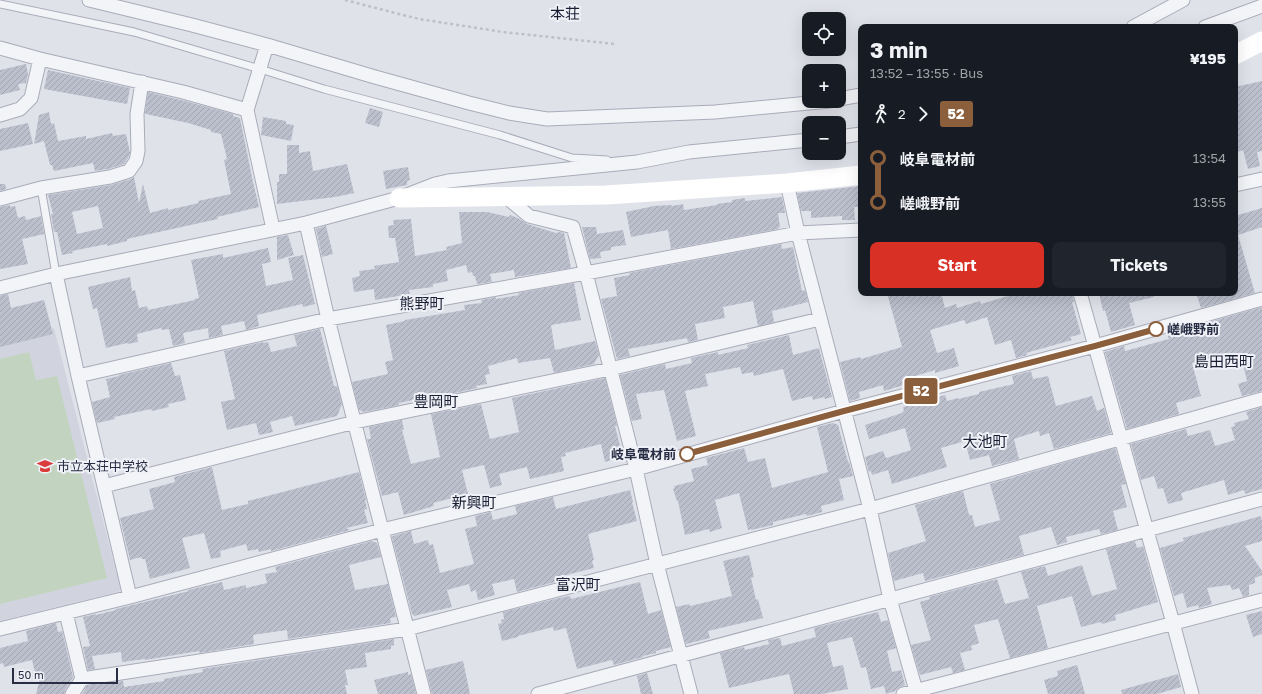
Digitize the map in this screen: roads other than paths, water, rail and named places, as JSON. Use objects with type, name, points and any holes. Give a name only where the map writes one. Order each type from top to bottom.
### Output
[{"type":"street","points":[[89,0],[267,45],[469,103],[509,113],[547,119],[715,112],[802,104]]},
{"type":"street","points":[[1139,24],[1183,0]]},
{"type":"street","points":[[1214,24],[1262,6]]},
{"type":"street","points":[[1238,53],[1262,41]]},
{"type":"street","points":[[267,45],[247,110],[273,229]]},
{"type":"street","points":[[0,48],[40,59],[183,92],[247,110]]},
{"type":"street","points":[[0,115],[20,109],[31,98],[40,59]]},
{"type":"street","points":[[0,199],[41,188],[110,177],[129,171],[136,161],[138,151],[136,114],[142,82]]},
{"type":"street","points":[[846,98],[858,96]]},
{"type":"street","points":[[846,135],[858,134]]},
{"type":"street","points":[[0,288],[56,274],[306,223],[400,198],[435,184],[637,162],[690,152],[802,141]]},
{"type":"street","points":[[400,198],[606,195],[787,183],[858,175]]},
{"type":"street","points":[[1238,184],[1262,179]]},
{"type":"street","points":[[787,183],[798,233],[870,509],[912,693],[1262,600]]},
{"type":"street","points":[[504,196],[529,216],[573,227],[586,272],[636,469],[657,564],[690,694]]},
{"type":"street","points":[[306,223],[354,422],[424,694]]},
{"type":"street","points":[[78,376],[328,318],[798,233],[858,230]]},
{"type":"street","points":[[56,274],[78,376],[130,597]]},
{"type":"street","points":[[1081,296],[1122,438],[1192,694]]},
{"type":"street","points":[[0,629],[130,597],[382,530],[636,469],[844,411],[1095,346],[1262,299]]},
{"type":"street","points":[[104,486],[354,422],[610,369],[820,319]]},
{"type":"street","points":[[82,679],[407,629],[870,509],[1262,399]]},
{"type":"street","points":[[538,694],[1262,499]]},
{"type":"street","points":[[66,613],[82,679],[72,694]]},
{"type":"lane","points":[[0,4],[134,32],[324,89],[500,135],[572,158],[637,162]]},
{"type":"lane","points":[[41,188],[56,274]]},
{"type":"place","name":"嵯峨野前","points":[[1156,329]]},
{"type":"place","name":"岐阜電材前","points":[[687,454]]},
{"type":"place","name":"市立本荘中学校","points":[[45,466]]},
{"type":"district","name":"本荘","points":[[565,13]]},
{"type":"district","name":"熊野町","points":[[422,303]]},
{"type":"district","name":"島田西町","points":[[1224,361]]},
{"type":"district","name":"豊岡町","points":[[436,401]]},
{"type":"district","name":"大池町","points":[[985,441]]},
{"type":"district","name":"新興町","points":[[474,502]]},
{"type":"district","name":"富沢町","points":[[578,584]]}]
